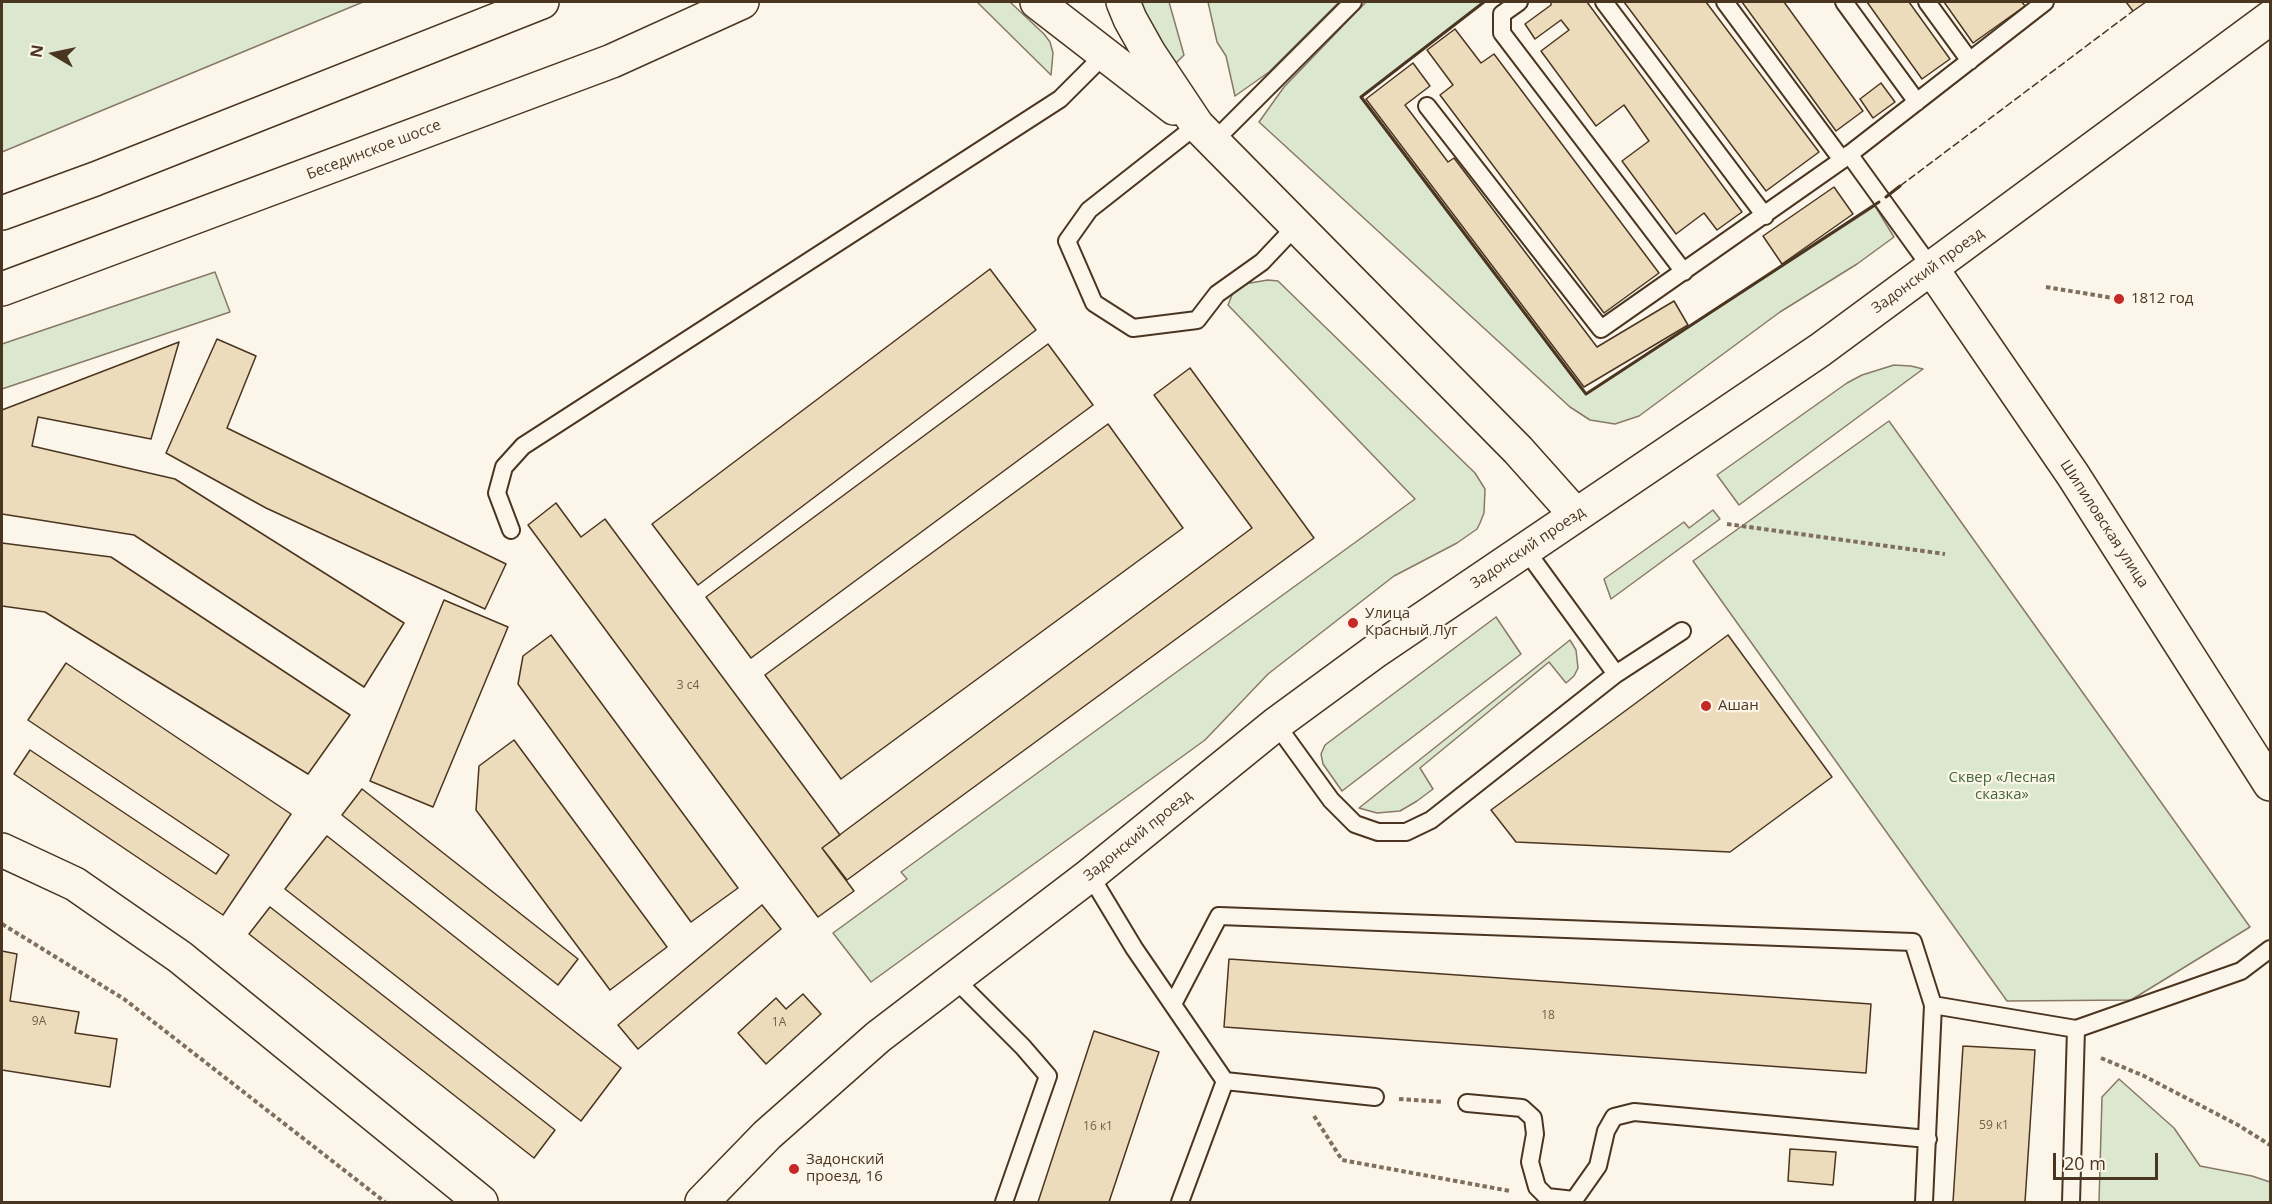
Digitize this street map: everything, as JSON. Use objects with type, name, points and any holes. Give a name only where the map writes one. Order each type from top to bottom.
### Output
[{"type":"street","points":[[2,213],[95,179],[542,2]]},
{"type":"street","name":"Бесединское шоссе","points":[[2,290],[612,61],[742,2]]},
{"type":"street","points":[[1037,2],[1205,134],[1510,442],[1576,515]]},
{"type":"street","points":[[1071,2],[1094,45]]},
{"type":"street","points":[[1123,2],[1149,53],[1205,134]]},
{"type":"street","name":"Задонский проезд","points":[[702,1203],[767,1135],[878,1037],[1090,875],[1276,724],[1377,650],[1820,350],[2271,18]]},
{"type":"street","name":"Шипиловская улица","points":[[1932,269],[2073,475],[2271,784]]},
{"type":"street","points":[[2,850],[75,884],[180,957],[481,1203]]},
{"type":"lane","points":[[1296,226],[1262,262],[1217,294],[1197,320],[1133,328],[1094,303],[1067,242],[1089,210],[1205,134],[1353,2]]},
{"type":"lane","points":[[1519,2],[1502,14],[1502,33],[1684,272]]},
{"type":"lane","points":[[1604,2],[1765,216]]},
{"type":"lane","points":[[1725,2],[1932,269]]},
{"type":"lane","points":[[1844,2],[1917,102]]},
{"type":"lane","points":[[1927,2],[1970,60]]},
{"type":"lane","points":[[1427,105],[1601,329],[1846,157],[2044,2]]},
{"type":"lane","points":[[511,530],[497,493],[504,467],[523,447],[1060,99],[1094,45]]},
{"type":"lane","points":[[1526,549],[1616,674]]},
{"type":"lane","points":[[1276,724],[1331,800],[1355,824],[1378,832],[1406,832],[1431,820],[1616,674],[1682,631]]},
{"type":"lane","points":[[1090,875],[1134,948],[1225,1081],[1375,1097]]},
{"type":"lane","points":[[1173,1004],[1219,916],[1913,942],[1934,1005],[1924,1203]]},
{"type":"lane","points":[[1934,1005],[2076,1029],[2241,971],[2271,949]]},
{"type":"lane","points":[[954,978],[1023,1047],[1048,1076],[1004,1203]]},
{"type":"lane","points":[[2071,1203],[2076,1029]]},
{"type":"lane","points":[[1180,1203],[1225,1081]]},
{"type":"lane","points":[[1467,1103],[1522,1108],[1533,1118],[1535,1134],[1530,1162],[1538,1187],[1546,1200],[1574,1200],[1598,1166],[1606,1131],[1614,1117],[1634,1112],[1928,1139]]},
{"type":"path","points":[[2046,287],[2119,299]]},
{"type":"path","points":[[1727,524],[1945,554]]},
{"type":"path","points":[[2,924],[124,999],[385,1203]]},
{"type":"path","points":[[2076,1046],[2144,1076],[2238,1125],[2271,1145]]},
{"type":"path","points":[[1297,1089],[1342,1160],[1546,1200]]},
{"type":"path","points":[[1375,1097],[1467,1103]]},
{"type":"green space","points":[[2,2],[363,2],[2,152]]},
{"type":"green space","points":[[977,2],[1010,2],[1044,34],[1050,42],[1053,53],[1051,75]]},
{"type":"green space","points":[[1128,2],[1169,2],[1184,55],[1171,68]]},
{"type":"green space","points":[[1208,2],[1339,2],[1269,72],[1235,96],[1226,56],[1217,42]]},
{"type":"green space","points":[[1366,2],[1484,2],[1362,97],[1586,394],[1875,206],[1894,237],[1857,264],[1780,312],[1639,416],[1615,424],[1590,420],[1570,407],[1259,122],[1284,87]]},
{"type":"green space","points":[[215,272],[230,312],[2,389],[2,344]]},
{"type":"green space","points":[[1268,280],[1278,281],[1475,473],[1485,489],[1484,513],[1477,529],[1457,543],[1394,576],[1268,674],[1205,740],[871,982],[833,933],[907,879],[901,872],[1415,499],[1228,305],[1234,290],[1244,284]]},
{"type":"green space","points":[[1894,365],[1923,369],[1739,505],[1717,475],[1847,383],[1862,375]]},
{"type":"green space","name":"Сквер «Лесная сказка»","points":[[1889,421],[2250,927],[2131,1000],[2007,1001],[1693,561]]},
{"type":"green space","points":[[1713,510],[1720,519],[1611,599],[1604,579],[1684,522],[1689,528]]},
{"type":"green space","points":[[1496,617],[1521,654],[1342,791],[1323,764],[1321,754],[1325,745]]},
{"type":"green space","points":[[1570,640],[1576,650],[1578,668],[1574,676],[1566,683],[1549,662],[1420,768],[1433,789],[1400,811],[1377,813],[1359,808]]},
{"type":"green space","points":[[2119,1079],[2174,1128],[2200,1166],[2252,1176],[2270,1182],[2270,1202],[2099,1202],[2102,1097]]},
{"type":"building","points":[[1551,2],[1587,2],[1742,212],[1717,230],[1704,213],[1676,234],[1622,161],[1649,141],[1624,105],[1596,126],[1541,51],[1569,30],[1561,20],[1535,39],[1525,24],[1551,5]]},
{"type":"building","points":[[1624,2],[1706,2],[1819,152],[1766,191]]},
{"type":"building","points":[[1742,2],[1784,2],[1863,111],[1836,131]]},
{"type":"building","points":[[1867,2],[1909,2],[1950,59],[1922,79]]},
{"type":"building","points":[[1944,2],[2022,2],[2025,6],[1973,43]]},
{"type":"building","points":[[2126,2],[2146,2],[2133,11]]},
{"type":"building","points":[[1455,29],[1481,63],[1494,54],[1659,273],[1604,313],[1440,95],[1453,85],[1427,50]]},
{"type":"building","points":[[1413,63],[1430,86],[1405,105],[1448,162],[1454,158],[1597,347],[1674,301],[1688,325],[1584,387],[1366,99]]},
{"type":"building","points":[[1881,83],[1895,102],[1873,118],[1860,99]]},
{"type":"building","points":[[1834,187],[1853,214],[1782,264],[1763,236]]},
{"type":"building","points":[[990,269],[1036,330],[698,585],[652,524]]},
{"type":"building","points":[[217,339],[256,356],[227,428],[506,564],[485,609],[266,508],[166,453]]},
{"type":"building","points":[[179,342],[151,439],[38,417],[32,446],[175,479],[404,623],[364,687],[134,535],[2,514],[2,410]]},
{"type":"building","points":[[1048,344],[1093,405],[751,658],[706,597]]},
{"type":"building","points":[[1190,368],[1314,538],[847,880],[822,848],[1252,528],[1154,395]]},
{"type":"building","points":[[1108,424],[1183,528],[841,779],[765,675]]},
{"type":"building","points":[[556,503],[581,537],[605,519],[840,835],[822,848],[854,891],[818,917],[528,525]]},
{"type":"building","points":[[2,543],[111,557],[350,715],[308,774],[45,612],[2,606]]},
{"type":"building","points":[[444,600],[508,627],[433,807],[370,781]]},
{"type":"building","points":[[551,635],[738,888],[691,922],[518,684],[523,656]]},
{"type":"building","name":"Ашан","points":[[1728,635],[1832,777],[1730,852],[1516,842],[1491,810]]},
{"type":"building","points":[[66,663],[291,814],[223,915],[14,774],[30,750],[216,874],[229,855],[28,720]]},
{"type":"building","points":[[514,740],[667,947],[610,990],[476,810],[479,766]]},
{"type":"building","points":[[362,789],[578,959],[558,985],[342,815]]},
{"type":"building","points":[[327,836],[621,1068],[581,1121],[285,889]]},
{"type":"building","points":[[762,905],[781,929],[638,1049],[618,1025]]},
{"type":"building","points":[[270,907],[555,1130],[534,1158],[249,934]]},
{"type":"building","points":[[2,951],[17,954],[10,1001],[79,1012],[75,1033],[117,1039],[110,1087],[2,1070]]},
{"type":"building","points":[[1229,959],[1871,1004],[1866,1073],[1224,1027]]},
{"type":"building","points":[[803,994],[821,1014],[766,1064],[738,1033],[776,998],[786,1009]]},
{"type":"building","points":[[1094,1031],[1159,1052],[1109,1202],[1038,1202]]},
{"type":"building","points":[[1963,1046],[2035,1050],[2025,1202],[1953,1202]]},
{"type":"building","points":[[1790,1149],[1836,1152],[1833,1185],[1788,1181]]},
{"type":"fence","points":[[1900,186],[2133,11]]},
{"type":"wall","points":[[1484,2],[1361,97],[1586,394],[1879,202]]},
{"type":"wall","points":[[1886,197],[1900,186]]},
{"type":"place","name":"1812 год","points":[[2119,299]]},
{"type":"place","name":"Улица Красный Луг","points":[[1353,623]]},
{"type":"place","name":"Ашан","points":[[1706,706]]},
{"type":"place","name":"Задонский проезд, 16","points":[[794,1169]]}]
